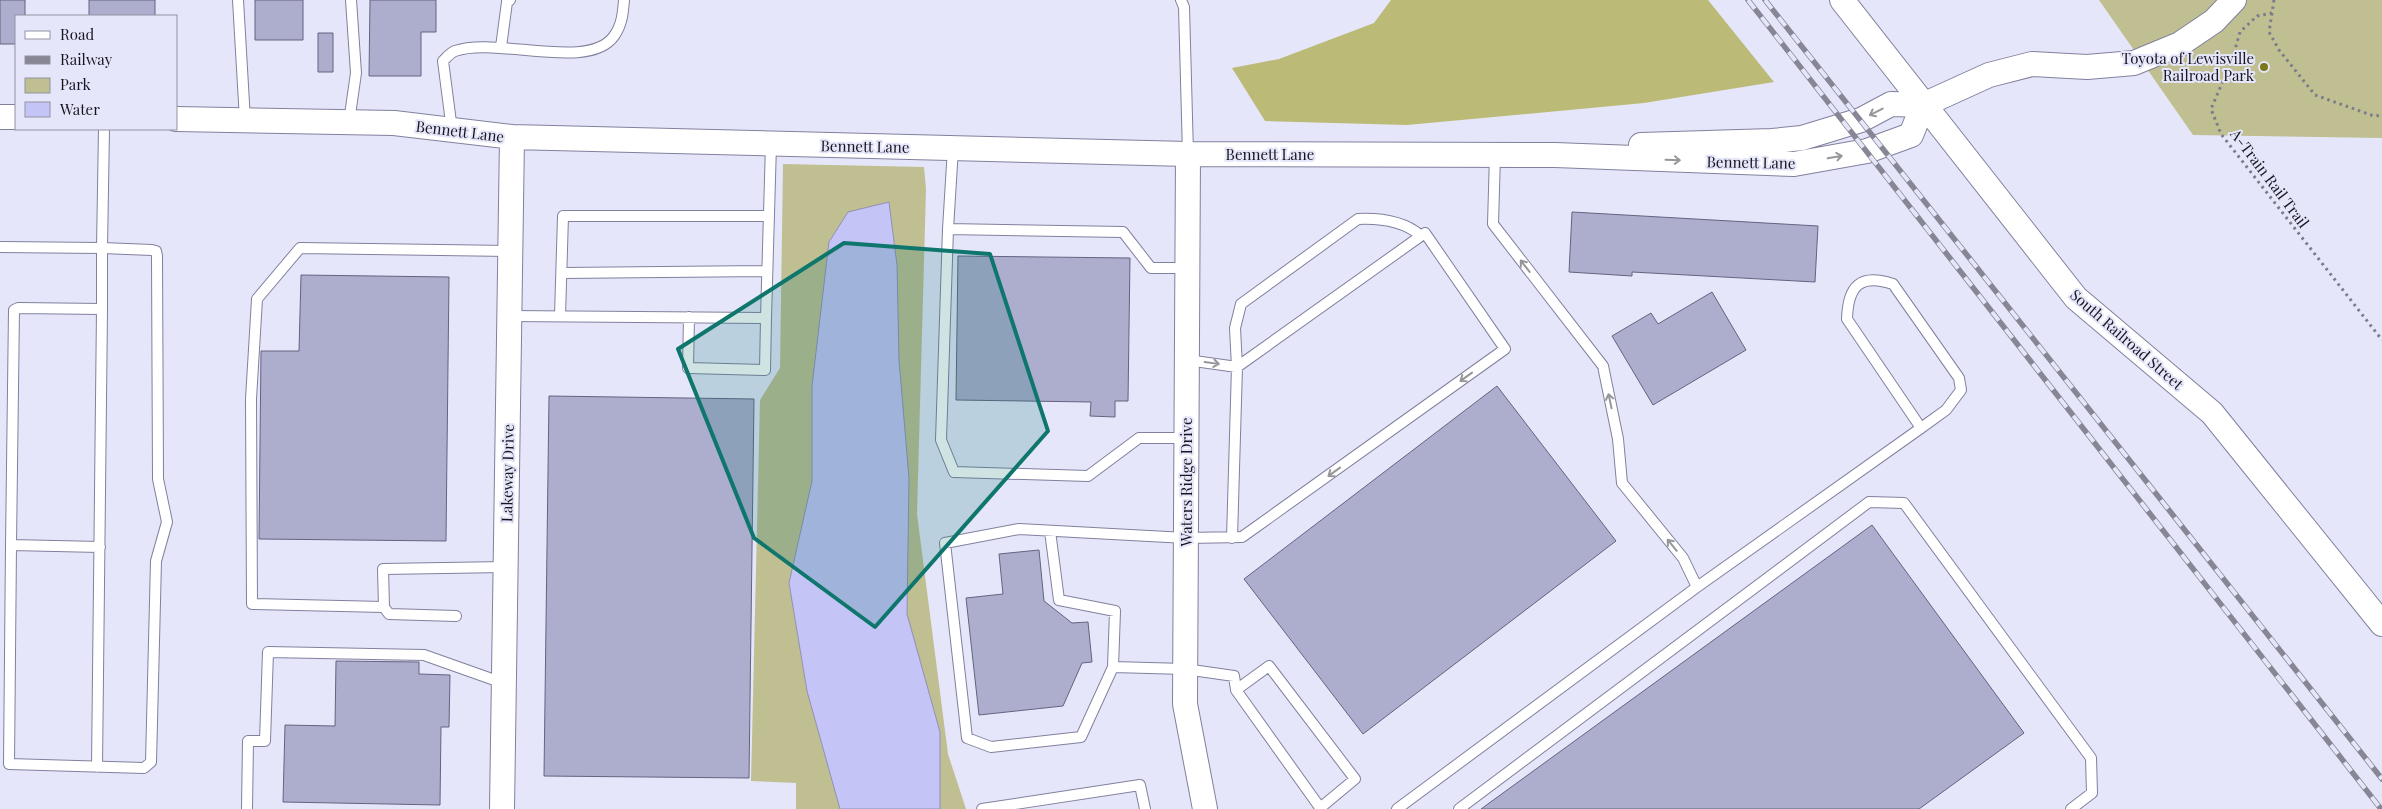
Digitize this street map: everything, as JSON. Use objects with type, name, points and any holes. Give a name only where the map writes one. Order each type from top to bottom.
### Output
[{"type":"street","name":"South Railroad Street","points":[[1842,0],[2076,298],[2212,413],[2382,624]]},
{"type":"street","name":"Bennett Lane","points":[[1554,155],[1655,143],[1772,141],[1802,138],[1860,120],[1891,104],[1923,105],[1989,75],[2032,64],[2087,67],[2134,63],[2180,44],[2214,21],[2234,0]]},
{"type":"street","name":"Bennett Lane","points":[[178,119],[394,123],[512,137],[1188,154],[1554,155],[1794,164],[1867,151],[1911,135],[1923,105]]},
{"type":"street","points":[[0,118],[15,118]]},
{"type":"street","name":"Lakeway Drive","points":[[502,809],[512,137]]},
{"type":"street","name":"Waters Ridge Drive","points":[[1188,154],[1186,704],[1205,809]]},
{"type":"lane","points":[[238,0],[245,120]]},
{"type":"lane","points":[[350,122],[356,73],[351,0]]},
{"type":"lane","points":[[501,47],[508,2],[510,0]]},
{"type":"lane","points":[[452,130],[443,61],[453,51],[469,48],[501,47],[568,54],[597,48],[614,38],[622,21],[624,0]]},
{"type":"lane","points":[[1181,0],[1184,7],[1188,154]]},
{"type":"lane","points":[[97,767],[104,130]]},
{"type":"lane","points":[[689,317],[688,368],[765,370],[771,144]]},
{"type":"lane","points":[[953,148],[948,229],[941,440],[954,472],[1088,476],[1139,438],[1187,438]]},
{"type":"lane","points":[[1495,155],[1493,224],[1602,366],[1618,439],[1622,483],[1683,558],[1697,586]]},
{"type":"lane","points":[[560,316],[563,216],[769,216]]},
{"type":"lane","points":[[1232,538],[1237,367],[1235,328],[1241,304],[1358,219],[1374,218],[1408,226],[1420,236]]},
{"type":"lane","points":[[948,229],[1123,232],[1151,268],[1187,268]]},
{"type":"lane","points":[[1050,531],[1059,600],[1115,611],[1113,667],[1081,736],[992,747],[967,738],[945,543],[1019,529],[1186,538],[1242,537],[1505,349],[1425,233],[1237,367],[1187,360]]},
{"type":"lane","points":[[0,247],[102,248],[156,251],[158,480],[167,522],[156,561],[151,762],[144,768],[9,764],[14,310],[18,308],[102,309]]},
{"type":"lane","points":[[384,607],[252,604],[251,399],[257,299],[300,248],[510,251]]},
{"type":"lane","points":[[562,273],[767,270]]},
{"type":"lane","points":[[1397,809],[1697,586],[1921,428],[1946,410],[1961,390],[1959,378],[1893,284],[1878,279],[1862,282],[1850,293],[1847,319],[1921,428]]},
{"type":"lane","points":[[509,316],[766,318]]},
{"type":"lane","points":[[1459,809],[1869,502],[1904,502],[2091,758],[2092,794],[2071,809]]},
{"type":"lane","points":[[11,545],[100,547]]},
{"type":"lane","points":[[456,616],[388,614],[384,607],[383,569],[505,568]]},
{"type":"lane","points":[[247,809],[248,741],[264,741],[268,652],[424,654],[503,683]]},
{"type":"lane","points":[[1113,667],[1186,668],[1234,676],[1236,690],[1320,809],[1355,779],[1269,666],[1236,690]]},
{"type":"lane","points":[[982,809],[1140,785],[1145,809]]},
{"type":"path","points":[[2274,0],[2270,32],[2279,50],[2314,95],[2374,116],[2382,115]]},
{"type":"path","name":"A-Train Rail Trail","points":[[2272,13],[2258,16],[2240,32],[2232,60],[2211,109],[2221,134],[2382,340]]},
{"type":"highlighted area","points":[[844,243],[990,254],[1048,431],[875,627],[754,538],[678,349]]},
{"type":"green space","name":"Toyota of Lewisville Railroad Park","points":[[2099,0],[2382,0],[2382,138],[2193,135]]},
{"type":"green space","points":[[783,164],[924,167],[926,189],[917,514],[948,754],[966,809],[796,809],[796,783],[751,781],[760,400],[780,368]]},
{"type":"shaded area","points":[[1391,0],[1708,0],[1774,82],[1644,103],[1407,125],[1265,121],[1232,68],[1279,59],[1374,23]]},
{"type":"water","points":[[889,202],[897,265],[899,360],[909,478],[907,614],[940,732],[940,809],[840,809],[807,691],[789,583],[812,481],[812,386],[829,242],[848,212]]},
{"type":"building","points":[[0,0],[25,0],[25,15],[15,15],[15,44],[0,44]]},
{"type":"building","points":[[89,0],[155,0],[155,15],[89,15]]},
{"type":"building","points":[[255,0],[303,0],[303,40],[255,40]]},
{"type":"building","points":[[370,0],[436,0],[436,32],[421,32],[421,76],[369,76]]},
{"type":"building","points":[[318,33],[333,33],[333,72],[318,72]]},
{"type":"building","points":[[1572,212],[1818,226],[1815,282],[1632,272],[1632,276],[1569,272]]},
{"type":"building","points":[[958,256],[1130,258],[1128,401],[1115,401],[1115,417],[1090,416],[1091,402],[956,400]]},
{"type":"building","points":[[301,275],[449,277],[446,541],[259,539],[261,351],[299,351]]},
{"type":"building","points":[[1712,292],[1746,350],[1653,405],[1612,336],[1651,313],[1658,324]]},
{"type":"building","points":[[1497,386],[1616,541],[1363,734],[1244,579]]},
{"type":"building","points":[[549,396],[754,399],[749,778],[544,776]]},
{"type":"building","points":[[1872,525],[2024,733],[1919,809],[1481,809]]},
{"type":"building","points":[[1039,550],[1044,601],[1072,623],[1088,622],[1092,662],[1082,663],[1063,706],[979,715],[966,598],[1003,594],[999,554]]},
{"type":"building","points":[[336,661],[419,662],[419,674],[450,675],[449,727],[441,727],[440,805],[283,802],[285,725],[335,726]]},
{"type":"railway","points":[[1748,0],[2381,809]]},
{"type":"railway","points":[[1765,0],[2382,779]]},
{"type":"place","name":"Toyota of Lewisville Railroad Park","points":[[2264,67]]}]
